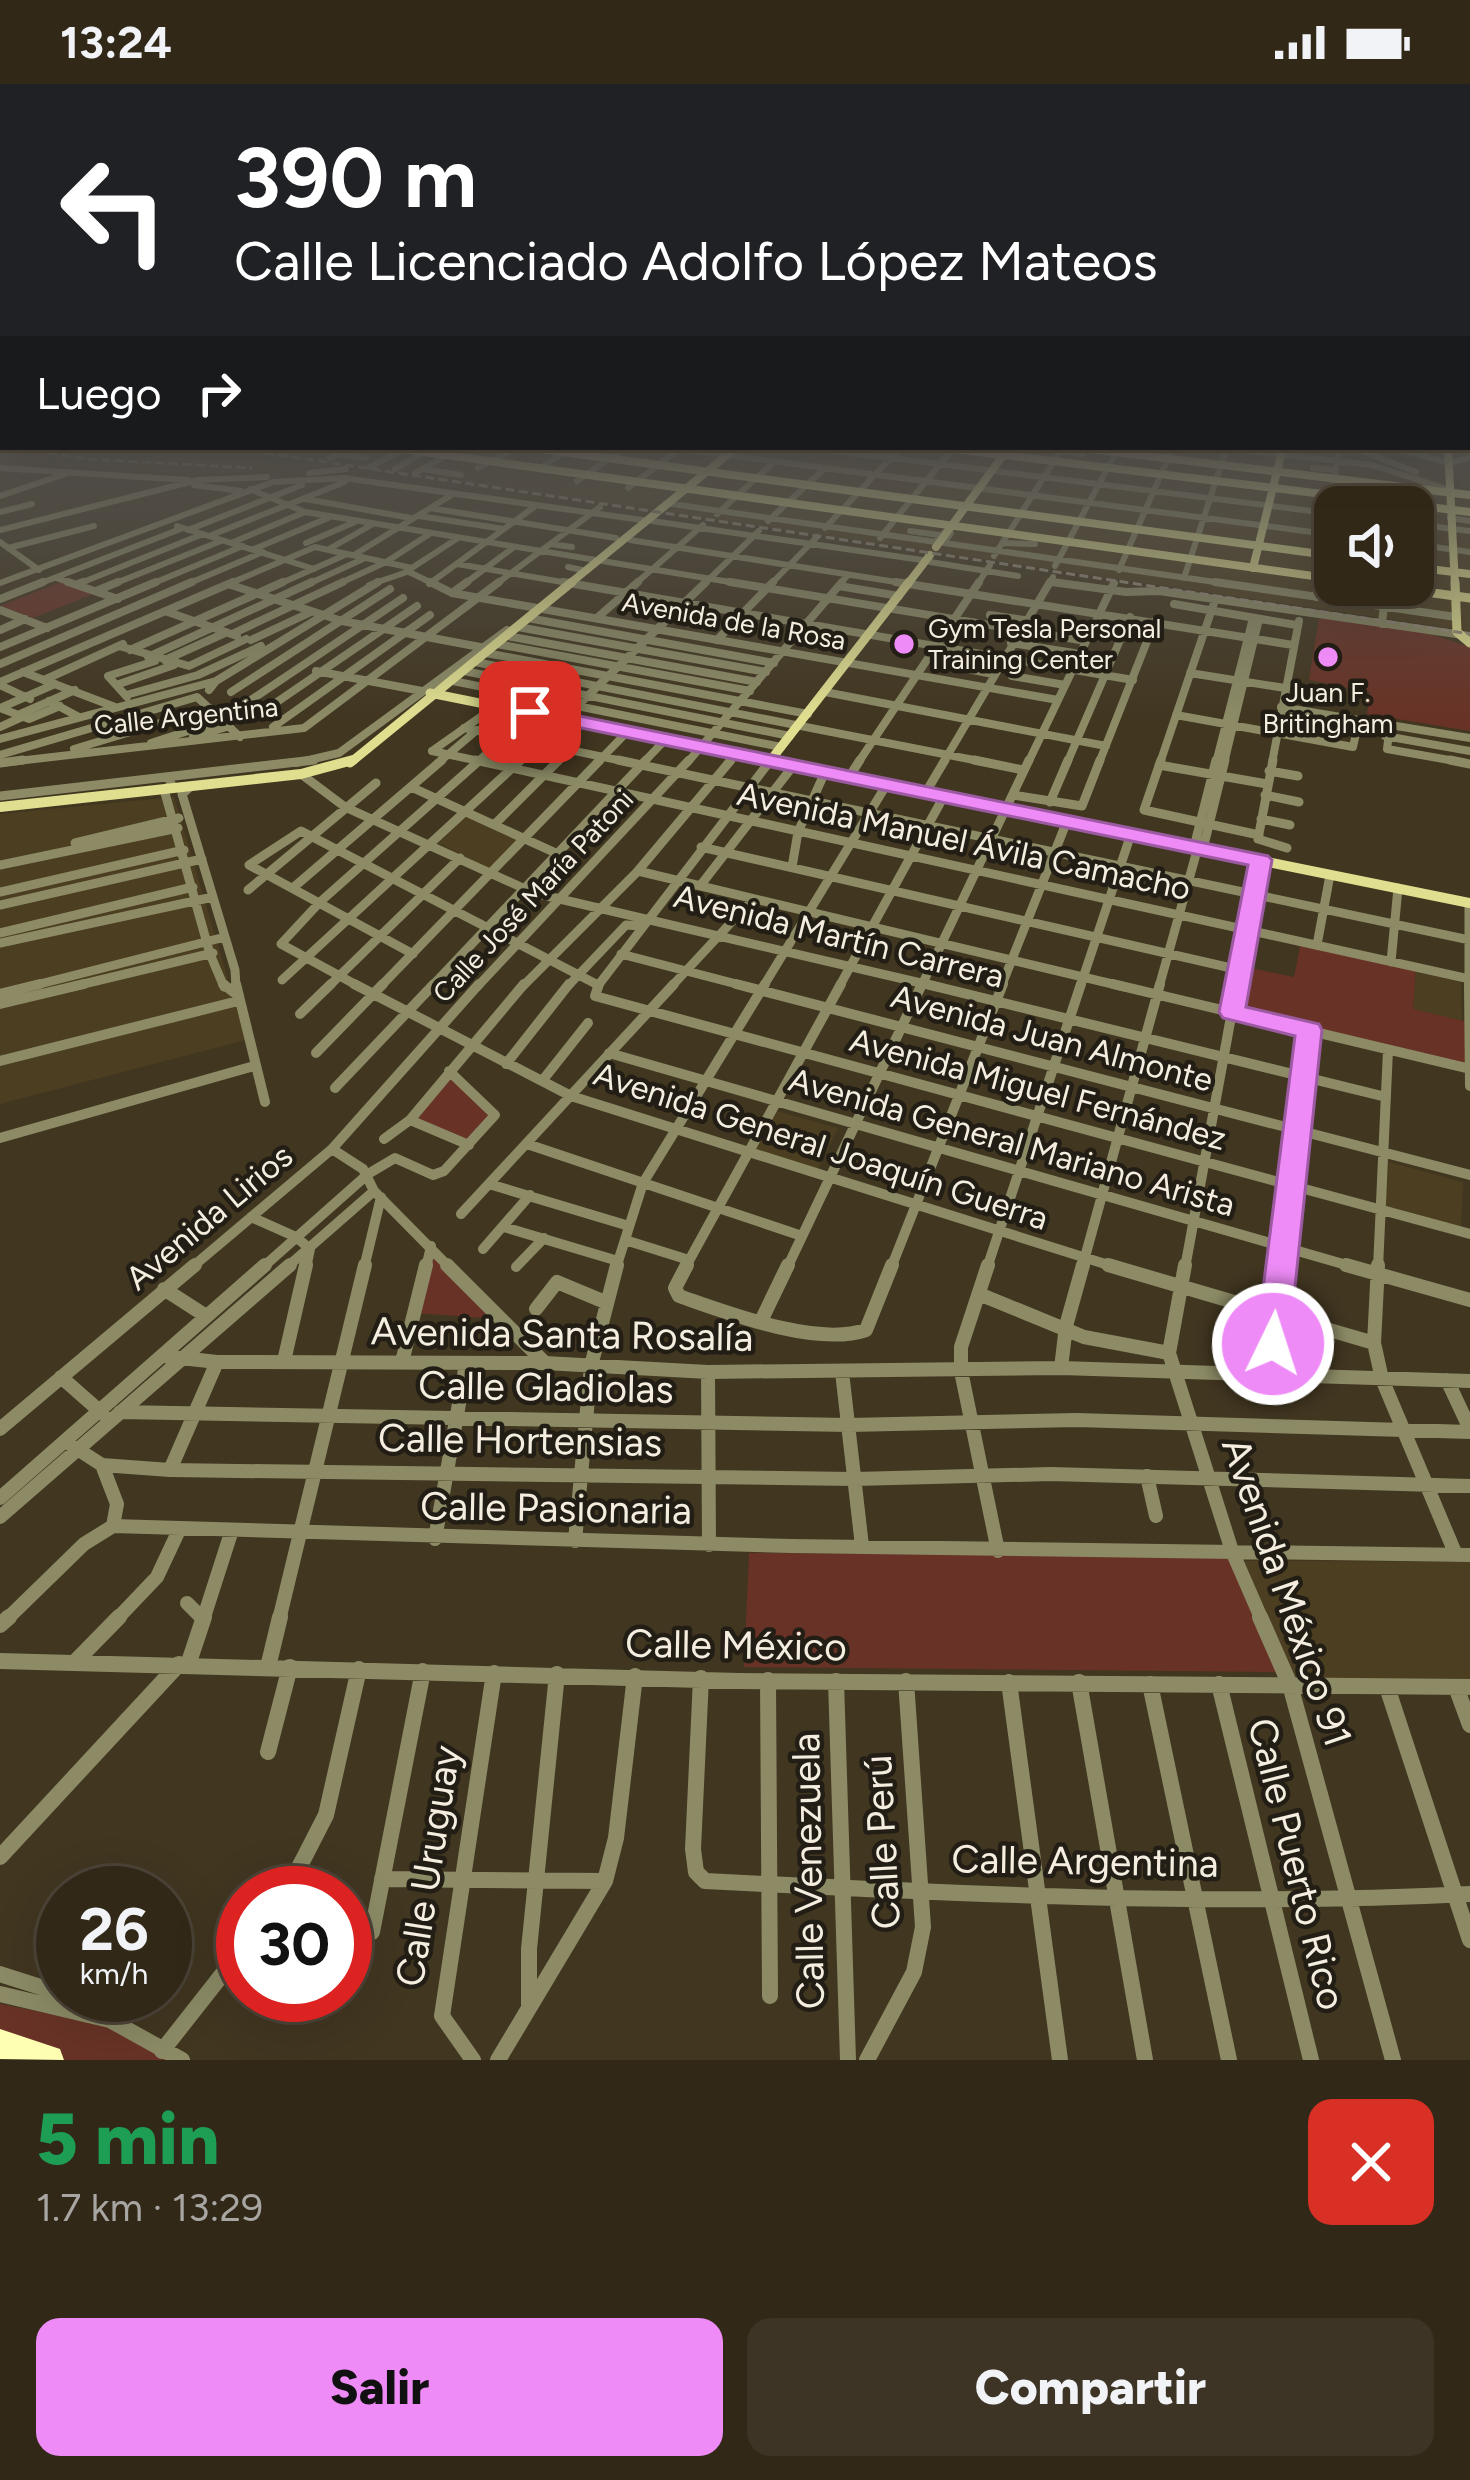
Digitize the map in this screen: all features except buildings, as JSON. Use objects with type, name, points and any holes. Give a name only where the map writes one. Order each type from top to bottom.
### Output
[{"type":"highway","points":[[0,2044],[49,2060]]},
{"type":"main road","points":[[168,788],[301,774],[354,761],[417,710],[430,693],[453,681],[483,650],[497,644],[628,534]]},
{"type":"main road","points":[[921,534],[938,545],[1005,538],[1067,542],[1314,576]]},
{"type":"main road","points":[[770,761],[946,534]]},
{"type":"main road","points":[[1175,534],[1314,553]]},
{"type":"main road","points":[[1253,568],[1263,534]]},
{"type":"main road","points":[[1452,534],[1457,624],[1470,635]]},
{"type":"main road","points":[[1434,570],[1470,574]]},
{"type":"main road","points":[[1434,593],[1470,598]]},
{"type":"main road","points":[[0,804],[168,788],[351,755],[540,607]]},
{"type":"main road","points":[[430,693],[1470,903]]},
{"type":"main road","points":[[417,710],[444,701],[473,701]]},
{"type":"street","points":[[4,545],[55,534]]},
{"type":"street","points":[[0,583],[131,534]]},
{"type":"street","points":[[0,599],[170,534]]},
{"type":"street","points":[[96,591],[245,534]]},
{"type":"street","points":[[254,549],[290,534]]},
{"type":"street","points":[[275,556],[327,534]]},
{"type":"street","points":[[329,549],[355,534]]},
{"type":"street","points":[[44,680],[119,646],[141,646],[351,555],[387,534]]},
{"type":"street","points":[[110,675],[184,652],[273,615],[386,562],[429,534]]},
{"type":"street","points":[[438,534],[1086,641]]},
{"type":"street","points":[[429,584],[497,534]]},
{"type":"street","name":"Calle Argentina","points":[[0,759],[179,744],[312,724],[564,534]]},
{"type":"street","points":[[590,534],[616,538]]},
{"type":"street","points":[[598,617],[693,534]]},
{"type":"street","points":[[282,980],[468,811],[755,534]]},
{"type":"street","points":[[717,640],[819,534]]},
{"type":"street","points":[[821,534],[938,545],[992,561],[1018,576]]},
{"type":"street","points":[[884,534],[992,561],[1170,583]]},
{"type":"street","points":[[916,534],[965,560]]},
{"type":"street","points":[[849,777],[1007,534]]},
{"type":"street","points":[[926,792],[1055,571],[1071,534]]},
{"type":"street","points":[[761,1321],[1007,809],[1133,534]]},
{"type":"street","points":[[76,585],[206,535],[348,579]]},
{"type":"street","points":[[1184,578],[1197,537]]},
{"type":"street","points":[[208,680],[378,581],[409,570],[458,538]]},
{"type":"street","points":[[1005,538],[1035,544]]},
{"type":"street","points":[[630,541],[1293,647]]},
{"type":"street","points":[[550,544],[572,547]]},
{"type":"street","points":[[4,545],[55,578],[264,647]]},
{"type":"street","points":[[100,546],[363,625],[808,714]]},
{"type":"street","points":[[0,646],[243,546]]},
{"type":"street","name":"Avenida de la Rosa","points":[[286,559],[315,547],[329,549],[409,570],[452,593],[1058,700]]},
{"type":"street","points":[[1434,547],[1470,552]]},
{"type":"street","points":[[452,593],[514,548]]},
{"type":"street","points":[[0,667],[263,552]]},
{"type":"street","points":[[156,660],[169,647],[366,558]]},
{"type":"street","points":[[0,684],[286,559]]},
{"type":"street","points":[[425,560],[1133,680]]},
{"type":"street","points":[[568,567],[585,570]]},
{"type":"street","points":[[267,568],[297,576]]},
{"type":"street","points":[[1055,571],[1115,579],[1184,578],[1314,597]]},
{"type":"street","name":"Calle José María Patoni","points":[[437,1029],[703,746],[848,574]]},
{"type":"street","points":[[249,575],[278,584]]},
{"type":"street","points":[[1115,579],[1162,603]]},
{"type":"street","points":[[378,581],[445,624]]},
{"type":"street","points":[[314,582],[332,587]]},
{"type":"street","points":[[838,586],[899,596]]},
{"type":"street","points":[[231,692],[390,589]]},
{"type":"street","points":[[296,590],[314,596]]},
{"type":"street","points":[[1138,592],[1256,619],[1298,623],[1259,838]]},
{"type":"street","points":[[205,594],[235,604]]},
{"type":"street","points":[[102,667],[164,742],[244,704],[403,598]]},
{"type":"street","points":[[188,601],[218,611]]},
{"type":"street","points":[[1174,604],[1383,615],[1457,624],[1470,635]]},
{"type":"street","points":[[258,715],[417,606]]},
{"type":"street","points":[[1209,606],[1144,809],[1287,848]]},
{"type":"street","points":[[1350,606],[1414,628],[1470,635]]},
{"type":"street","points":[[1383,615],[1384,606]]},
{"type":"street","points":[[255,608],[273,615]]},
{"type":"street","points":[[2,612],[90,643]]},
{"type":"street","points":[[110,635],[156,660],[192,664],[311,612]]},
{"type":"street","points":[[192,664],[277,730],[430,615]]},
{"type":"street","points":[[990,615],[1024,620]]},
{"type":"street","points":[[235,617],[254,623]]},
{"type":"street","points":[[528,618],[774,663]]},
{"type":"street","points":[[1050,802],[1129,618]]},
{"type":"street","points":[[0,630],[25,619]]},
{"type":"street","points":[[1205,824],[1256,619]]},
{"type":"street","points":[[141,621],[172,632]]},
{"type":"street","points":[[1012,795],[1080,808],[1154,622]]},
{"type":"street","points":[[1414,628],[1457,624]]},
{"type":"street","points":[[946,629],[974,634]]},
{"type":"street","points":[[121,630],[152,640]]},
{"type":"street","points":[[511,631],[758,682]]},
{"type":"street","points":[[254,658],[430,693],[511,631],[766,672]]},
{"type":"street","points":[[191,637],[205,642]]},
{"type":"street","points":[[1011,643],[1080,654]]},
{"type":"street","points":[[497,644],[750,691]]},
{"type":"street","points":[[169,647],[184,652]]},
{"type":"street","points":[[0,708],[32,718],[116,707],[129,699],[208,680],[254,658],[264,647]]},
{"type":"street","points":[[302,647],[323,652]]},
{"type":"street","points":[[475,662],[1023,770]]},
{"type":"street","points":[[116,685],[174,664]]},
{"type":"street","points":[[947,665],[993,674]]},
{"type":"street","points":[[0,667],[116,707]]},
{"type":"street","points":[[464,671],[790,736]]},
{"type":"street","points":[[1190,673],[1285,688]]},
{"type":"street","points":[[1012,676],[1065,686]]},
{"type":"street","points":[[453,681],[781,747]]},
{"type":"street","points":[[0,684],[70,712],[91,729],[107,752]]},
{"type":"street","points":[[0,708],[55,684]]},
{"type":"street","points":[[0,728],[75,690]]},
{"type":"street","points":[[825,692],[1106,746]]},
{"type":"street","points":[[0,759],[28,746],[197,697],[240,737]]},
{"type":"street","points":[[0,739],[100,703]]},
{"type":"street","points":[[464,728],[496,706]]},
{"type":"street","points":[[1281,707],[1376,722]]},
{"type":"street","points":[[1304,739],[1309,712]]},
{"type":"street","points":[[1176,716],[1357,746],[1359,720]]},
{"type":"street","points":[[42,758],[153,725],[220,717]]},
{"type":"street","points":[[179,744],[220,717]]},
{"type":"street","points":[[1470,738],[1390,725],[1384,736],[1387,749],[1470,764]]},
{"type":"street","points":[[0,728],[28,746]]},
{"type":"street","points":[[464,728],[1469,940]]},
{"type":"street","name":"Avenida Manuel Ávila Camacho","points":[[464,728],[432,752],[1469,979]]},
{"type":"street","points":[[294,887],[477,730]]},
{"type":"street","points":[[316,1054],[628,731]]},
{"type":"street","points":[[320,902],[507,736]]},
{"type":"street","points":[[1384,736],[1470,751]]},
{"type":"street","points":[[335,1088],[666,739]]},
{"type":"street","points":[[495,824],[570,749]]},
{"type":"street","points":[[384,1139],[410,1120],[546,958],[638,871],[736,754]]},
{"type":"street","points":[[306,834],[546,958],[595,989],[770,761]]},
{"type":"street","points":[[1159,765],[1217,775],[1299,802]]},
{"type":"street","points":[[700,886],[793,766]]},
{"type":"street","points":[[0,804],[274,768]]},
{"type":"street","points":[[1269,771],[1298,776]]},
{"type":"street","points":[[792,868],[798,832],[825,772]]},
{"type":"street","name":"Avenida Martín Carrera","points":[[301,774],[345,807],[523,890],[1386,1096]]},
{"type":"street","points":[[376,783],[306,834],[249,865],[413,954]]},
{"type":"street","points":[[575,1541],[591,1366],[605,1302],[643,1183],[887,784]]},
{"type":"street","points":[[411,787],[558,854]]},
{"type":"street","points":[[168,788],[210,954],[225,989],[237,997]]},
{"type":"street","points":[[187,789],[189,816],[238,980],[237,997],[265,1102]]},
{"type":"street","points":[[944,796],[689,1260],[675,1288],[683,1298],[761,1321],[856,1337],[866,1330],[1067,821]]},
{"type":"street","points":[[173,820],[189,816]]},
{"type":"street","points":[[0,863],[189,816]]},
{"type":"street","points":[[1261,819],[1290,825]]},
{"type":"street","points":[[248,890],[306,834]]},
{"type":"street","points":[[998,1551],[961,1371],[961,1347],[1131,834]]},
{"type":"street","points":[[0,892],[199,847]]},
{"type":"street","points":[[701,847],[1240,970]]},
{"type":"street","points":[[1061,1368],[1066,1326],[1198,847]]},
{"type":"street","points":[[300,1014],[460,858]]},
{"type":"street","points":[[0,905],[202,859]]},
{"type":"street","points":[[979,1294],[1084,1337],[1168,1353],[1260,860]]},
{"type":"street","points":[[638,871],[1470,1069]]},
{"type":"street","points":[[1317,945],[1330,874]]},
{"type":"street","points":[[0,933],[208,884]]},
{"type":"street","points":[[1391,962],[1398,888]]},
{"type":"street","points":[[0,943],[213,897]]},
{"type":"street","points":[[460,1214],[753,899]]},
{"type":"street","name":"Avenida General Joaquín Guerra","points":[[320,902],[280,944],[571,1096],[916,1207],[1374,1343]]},
{"type":"street","points":[[1470,903],[1470,1086]]},
{"type":"street","points":[[506,1064],[576,975],[626,925],[645,922]]},
{"type":"street","points":[[0,994],[208,941],[226,944]]},
{"type":"street","points":[[0,1004],[210,954],[226,944]]},
{"type":"street","name":"Avenida Juan Almonte","points":[[621,954],[1470,1175]]},
{"type":"street","name":"Avenida Miguel Fernández","points":[[595,989],[649,1012],[1470,1234]]},
{"type":"street","points":[[0,1061],[237,997]]},
{"type":"street","points":[[542,1081],[588,1023]]},
{"type":"street","name":"Avenida Lirios","points":[[0,1429],[332,1149],[437,1029]]},
{"type":"street","points":[[1271,1373],[1281,1246],[1309,1030]]},
{"type":"street","points":[[1388,1051],[1374,1343],[1382,1378],[1404,1431],[1463,1555]]},
{"type":"street","name":"Avenida General Mariano Arista","points":[[609,1053],[704,1084],[1470,1300]]},
{"type":"street","points":[[0,1138],[254,1066]]},
{"type":"street","points":[[110,1415],[163,1356],[368,1174],[395,1158],[437,1176],[469,1145],[494,1111],[449,1071]]},
{"type":"street","points":[[410,1120],[469,1145]]},
{"type":"street","points":[[526,1144],[802,1236]]},
{"type":"street","points":[[332,1149],[368,1174],[378,1194],[545,1363]]},
{"type":"street","points":[[489,1184],[689,1260]]},
{"type":"street","points":[[0,1498],[186,1358],[378,1194]]},
{"type":"street","points":[[268,1667],[378,1194]]},
{"type":"street","points":[[483,1249],[530,1196]]},
{"type":"street","points":[[251,1217],[296,1237],[310,1249]]},
{"type":"street","points":[[504,1227],[618,1261]]},
{"type":"street","points":[[516,1267],[544,1238]]},
{"type":"street","points":[[402,1362],[431,1246]]},
{"type":"street","points":[[284,1361],[310,1249]]},
{"type":"street","points":[[536,1309],[557,1282],[605,1302]]},
{"type":"street","points":[[164,1289],[206,1316]]},
{"type":"street","name":"Avenida México 91","points":[[1168,1353],[1232,1551],[1290,1685],[1393,2060]]},
{"type":"street","name":"Avenida Santa Rosalía","points":[[163,1356],[218,1362],[545,1363],[708,1372],[1061,1368],[1470,1381]]},
{"type":"street","points":[[170,1470],[218,1362]]},
{"type":"street","points":[[435,1539],[466,1364]]},
{"type":"street","points":[[708,1372],[709,1545]]},
{"type":"street","points":[[842,1372],[862,1546]]},
{"type":"street","points":[[61,1377],[110,1415]]},
{"type":"street","points":[[1447,1380],[1470,1431]]},
{"type":"street","name":"Calle Gladiolas","points":[[110,1415],[849,1425],[1077,1420],[1470,1431]]},
{"type":"street","points":[[0,1517],[71,1445]]},
{"type":"street","name":"Calle Hortensias","points":[[71,1445],[102,1466],[170,1470],[855,1479],[982,1474],[1210,1476],[1470,1486]]},
{"type":"street","points":[[0,1625],[92,1537],[113,1526],[117,1504],[102,1466]]},
{"type":"street","points":[[1147,1476],[1156,1516]]},
{"type":"street","name":"Calle Pasionaria","points":[[113,1526],[709,1545],[1463,1555]]},
{"type":"street","points":[[74,1663],[157,1577],[180,1528]]},
{"type":"street","points":[[0,1857],[184,1665],[232,1530]]},
{"type":"street","points":[[187,1603],[203,1619]]},
{"type":"street","name":"Calle México","points":[[0,1661],[768,1680],[1463,1687]]},
{"type":"street","points":[[268,1752],[290,1667]]},
{"type":"street","points":[[305,1866],[320,1833],[359,1669]]},
{"type":"street","points":[[372,1932],[423,1671]]},
{"type":"street","name":"Calle Uruguay","points":[[473,2060],[442,2016],[494,1673]]},
{"type":"street","points":[[529,2008],[529,1949],[557,1674]]},
{"type":"street","points":[[498,2060],[604,1881],[616,1838],[635,1676]]},
{"type":"street","name":"Calle Argentina","points":[[701,1678],[693,1850],[700,1878],[922,1892],[1351,1900],[1462,1894]]},
{"type":"street","points":[[768,1680],[770,1996]]},
{"type":"street","name":"Calle Venezuela","points":[[836,1681],[848,2060]]},
{"type":"street","name":"Calle Perú","points":[[867,2060],[914,1972],[923,1927],[906,1681]]},
{"type":"street","points":[[1009,1682],[1060,2060]]},
{"type":"street","points":[[1079,1682],[1145,2060]]},
{"type":"street","points":[[1150,1684],[1229,2060]]},
{"type":"street","name":"Calle Puerto Rico","points":[[1220,1684],[1311,2060]]},
{"type":"street","points":[[1387,1687],[1462,1894],[1470,1940]]},
{"type":"street","points":[[1463,1687],[1470,1725]]},
{"type":"street","points":[[382,1879],[604,1881]]},
{"type":"street","points":[[0,1974],[36,1986]]},
{"type":"street","points":[[119,2022],[172,2056],[216,1989]]},
{"type":"street","points":[[0,1994],[36,2004]]},
{"type":"shaded area","points":[[817,534],[1314,534],[1314,606],[1434,606],[1434,534],[1470,534],[1470,631]]},
{"type":"shaded area","points":[[61,582],[96,593],[33,618],[0,606]]},
{"type":"shaded area","points":[[1319,618],[1427,633],[1470,647],[1470,731],[1367,714],[1370,692],[1309,680]]},
{"type":"shaded area","points":[[174,797],[246,1040],[0,1104],[0,814]]},
{"type":"shaded area","points":[[469,814],[522,839],[492,870],[438,843]]},
{"type":"shaded area","points":[[1301,942],[1416,968],[1413,1009],[1468,1022],[1470,1069],[1232,1012],[1241,966],[1294,977]]},
{"type":"shaded area","points":[[1416,972],[1461,982],[1462,1021],[1413,1009]]},
{"type":"shaded area","points":[[452,1075],[492,1111],[469,1144],[413,1121]]},
{"type":"shaded area","points":[[776,1111],[838,1128],[818,1169],[754,1151]]},
{"type":"shaded area","points":[[1389,1162],[1463,1182],[1461,1228],[1385,1206]]},
{"type":"shaded area","points":[[431,1247],[500,1319],[415,1313]]},
{"type":"shaded area","points":[[749,1553],[1230,1556],[1279,1672],[744,1667]]},
{"type":"shaded area","points":[[1244,1561],[1470,1562],[1470,1682],[1294,1679]]},
{"type":"shaded area","points":[[0,2004],[36,2011],[36,2022],[114,2026],[172,2060],[60,2060],[0,2041]]},
{"type":"railway","points":[[806,534],[1470,634]]},
{"type":"place","name":"Gym Tesla Personal Training Center","points":[[904,644]]},
{"type":"place","name":"Juan F. Britingham","points":[[1328,657]]},
{"type":"route","points":[[530,712],[1260,860],[1232,1012],[1309,1030],[1273,1344]]}]
